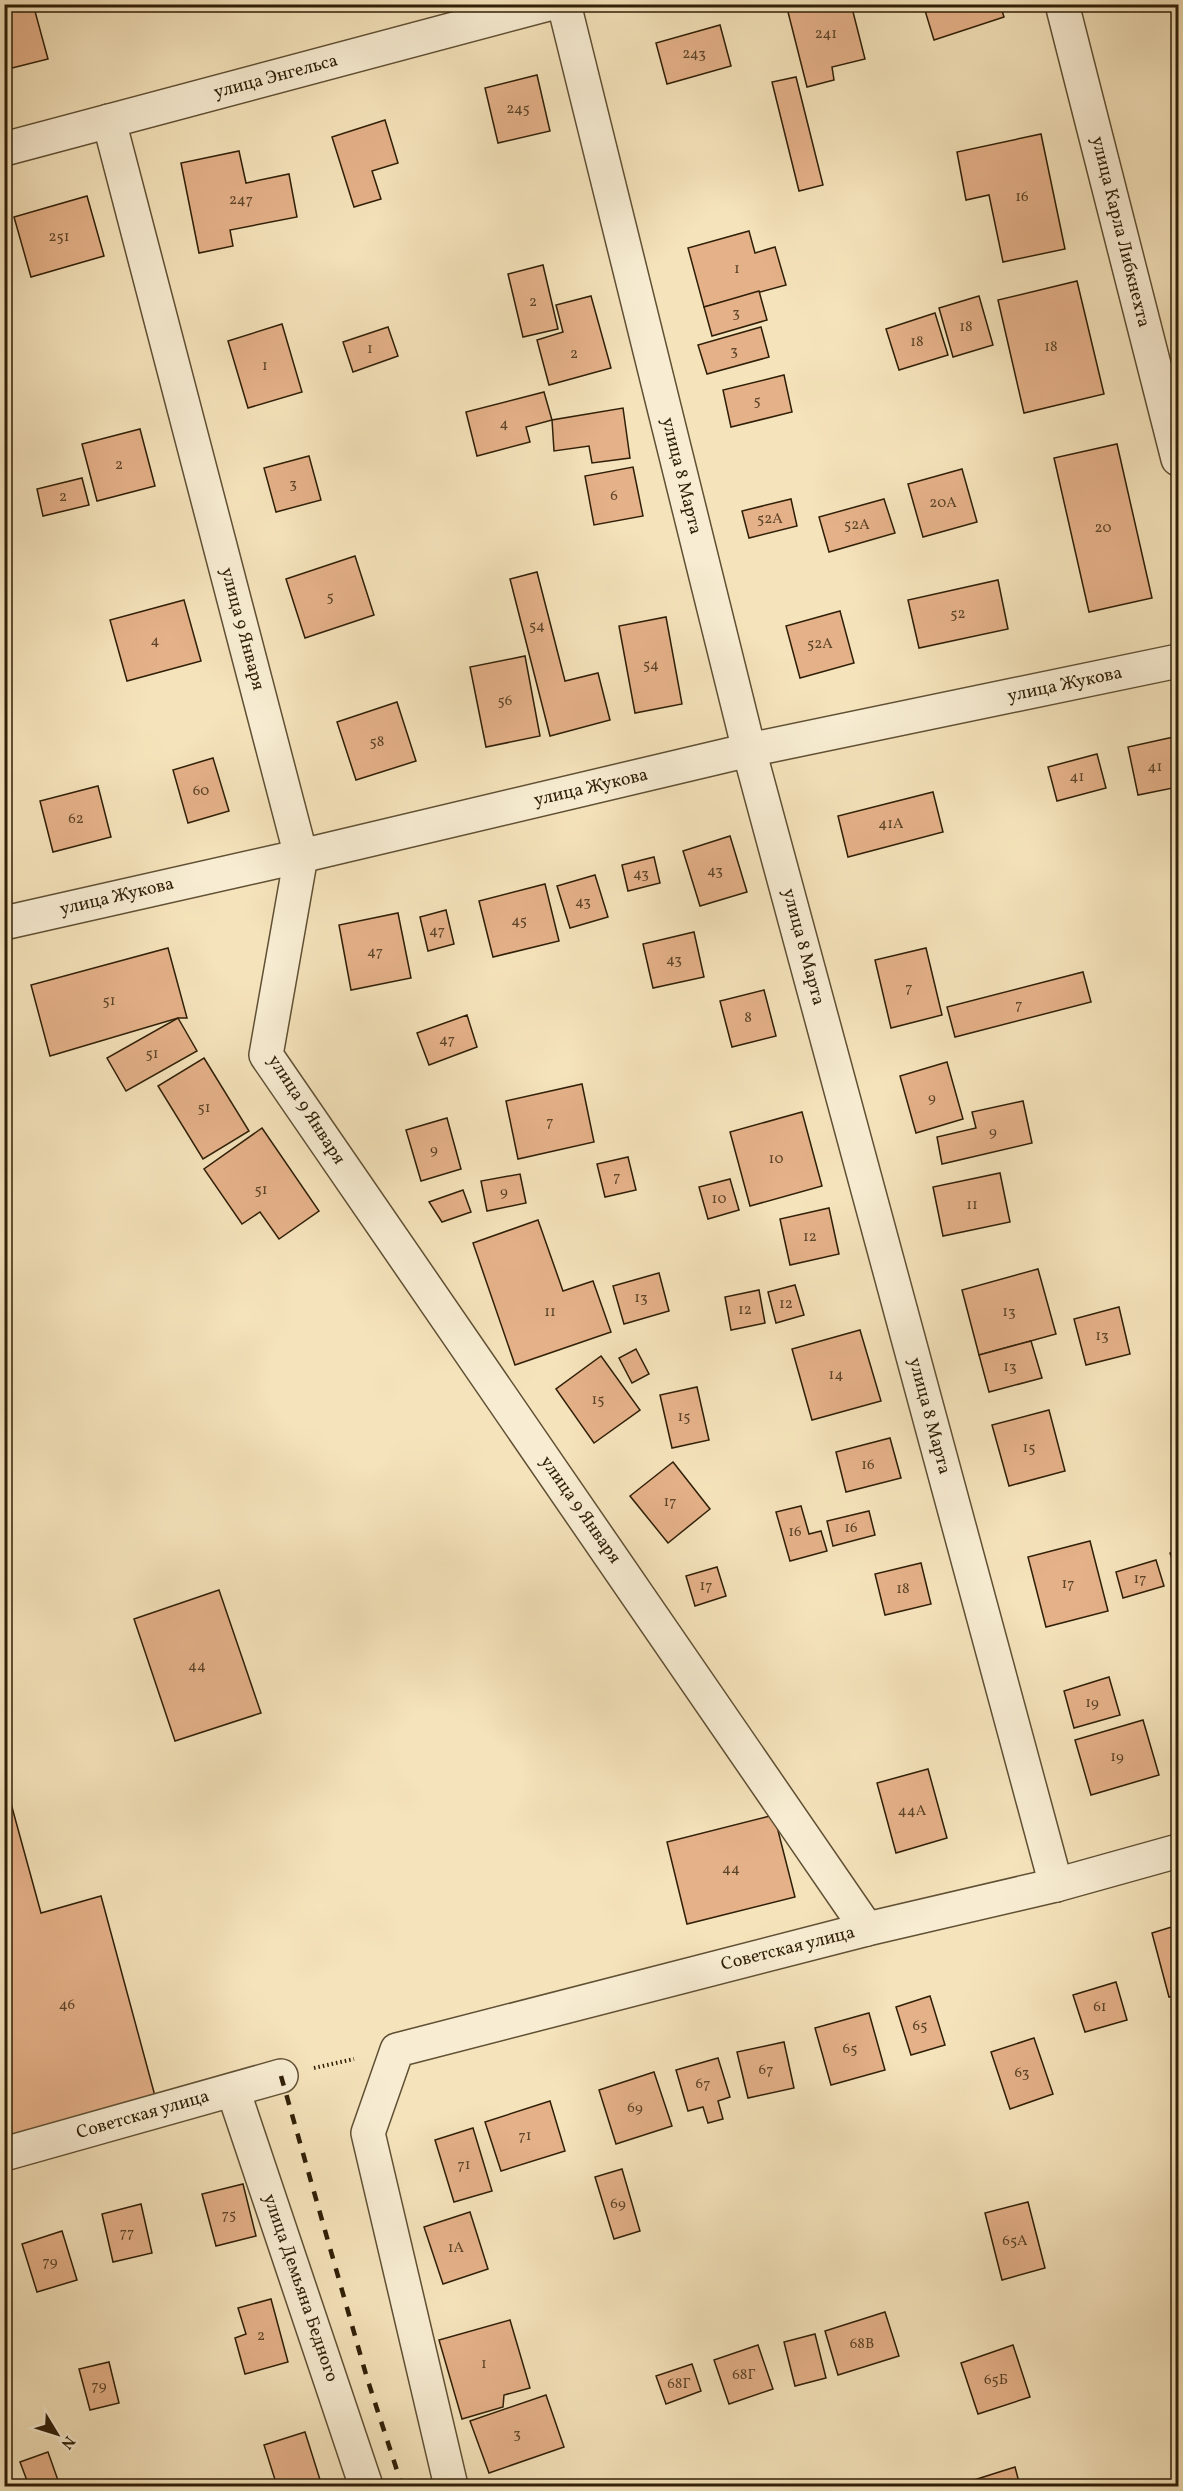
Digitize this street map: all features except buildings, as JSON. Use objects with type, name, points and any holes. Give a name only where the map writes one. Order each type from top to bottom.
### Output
[{"type":"street","name":"улица Энгельса","points":[[4,149],[548,4]]},
{"type":"street","name":"улица 8 Марта","points":[[564,4],[749,750],[1056,1885]]},
{"type":"street","name":"улица Карла Либкнехта","points":[[1062,4],[1179,459]]},
{"type":"street","name":"улица 9 Января","points":[[109,122],[301,856],[266,1055],[867,1929]]},
{"type":"street","name":"улица Жукова","points":[[4,923],[301,856],[749,750],[1179,661]]},
{"type":"street","name":"Советская улица","points":[[397,2049],[867,1929],[1056,1885],[1179,1851]]},
{"type":"street","points":[[397,2049],[368,2133],[451,2487]]},
{"type":"street","name":"Советская улица","points":[[4,2154],[281,2076]]},
{"type":"street","name":"улица Демьяна Бедного","points":[[233,2090],[366,2487]]},
{"type":"path","points":[[281,2076],[397,2049]]},
{"type":"railway","points":[[281,2076],[367,2378],[402,2486]]}]
